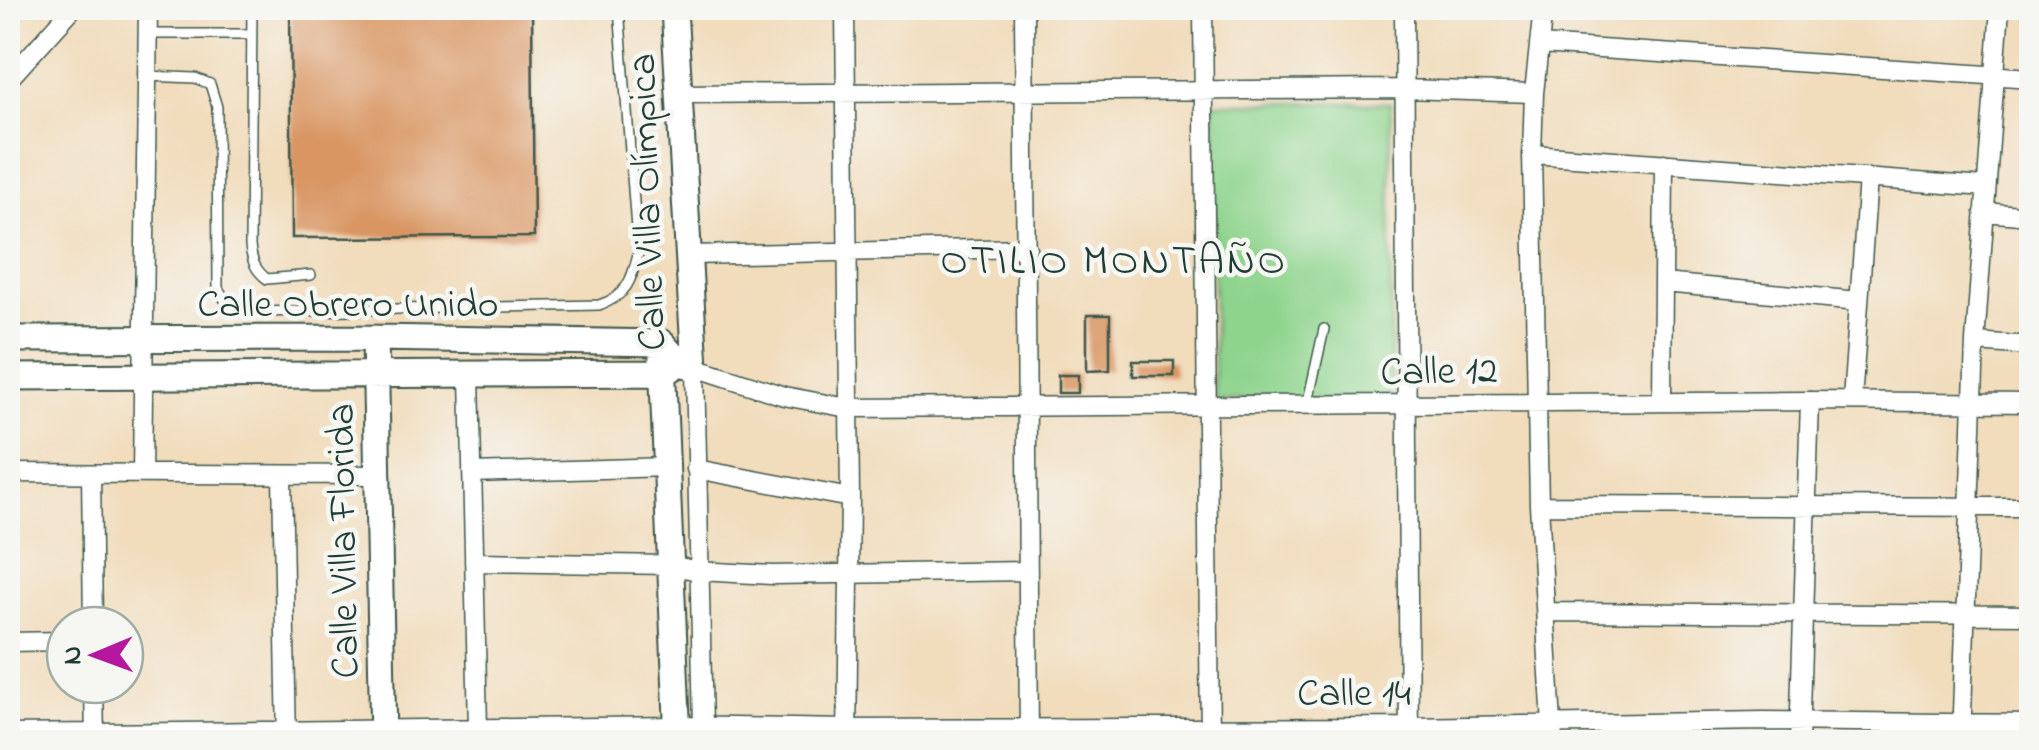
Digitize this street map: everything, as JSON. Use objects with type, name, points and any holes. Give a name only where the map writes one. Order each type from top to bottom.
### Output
[{"type":"street","points":[[8,80],[74,8]]},
{"type":"street","points":[[142,474],[148,8]]},
{"type":"street","name":"Calle Villa Olímpica","points":[[674,8],[688,255],[680,368],[667,467],[670,565],[691,735]]},
{"type":"street","points":[[845,8],[850,498],[847,736]]},
{"type":"street","points":[[1024,8],[1029,735]]},
{"type":"street","points":[[1203,8],[1210,735]]},
{"type":"street","points":[[1404,8],[1409,734]]},
{"type":"street","points":[[1543,8],[1532,154],[1539,504],[1553,742]]},
{"type":"street","points":[[1960,742],[1974,342],[2000,8]]},
{"type":"street","points":[[1540,45],[2032,78]]},
{"type":"street","points":[[678,94],[1404,89],[1534,93]]},
{"type":"street","points":[[1532,154],[1986,187]]},
{"type":"street","points":[[1662,402],[1664,164]]},
{"type":"street","points":[[1852,401],[1868,178]]},
{"type":"street","points":[[1984,212],[2032,216]]},
{"type":"street","points":[[688,255],[1026,248]]},
{"type":"street","points":[[1663,283],[1859,302]]},
{"type":"street","name":"Calle Obrero Unido","points":[[8,339],[375,338],[662,343],[680,368]]},
{"type":"street","name":"Calle Villa Florida","points":[[375,338],[383,736]]},
{"type":"street","points":[[1974,342],[2032,346]]},
{"type":"street","points":[[680,368],[696,468],[698,571],[691,735]]},
{"type":"street","name":"Calle Obrero Unido","points":[[8,377],[470,376],[680,368],[784,396],[848,408]]},
{"type":"street","points":[[470,376],[478,728]]},
{"type":"street","points":[[1799,742],[1810,400]]},
{"type":"street","name":"Calle 12","points":[[848,408],[1810,400],[2032,403]]},
{"type":"street","points":[[472,473],[667,467]]},
{"type":"street","points":[[696,468],[850,498]]},
{"type":"street","points":[[8,473],[379,475]]},
{"type":"street","points":[[91,474],[93,605]]},
{"type":"street","points":[[282,475],[287,737]]},
{"type":"street","points":[[1539,504],[2032,507]]},
{"type":"street","points":[[474,562],[670,565],[698,571],[850,575],[1028,571]]},
{"type":"street","points":[[1546,612],[2032,616]]},
{"type":"street","points":[[8,642],[45,641]]},
{"type":"street","points":[[94,705],[95,738]]},
{"type":"street","name":"Calle 14","points":[[8,734],[95,738],[383,736],[478,728],[691,735],[1210,735],[1409,734],[1552,722],[2032,724]]},
{"type":"lane","points":[[252,8],[252,261],[267,279],[311,275]]},
{"type":"lane","points":[[146,76],[196,78],[210,84],[213,91],[217,107],[218,288],[230,306],[256,312],[600,305],[625,292],[638,254],[619,8]]},
{"type":"lane","points":[[147,34],[251,34]]},
{"type":"lane","points":[[1307,406],[1324,329]]},
{"type":"green space","points":[[1213,103],[1391,103],[1391,400],[1214,400]]},
{"type":"green space","points":[[1948,737],[1948,742],[1809,742],[1809,738]]},
{"type":"building","points":[[290,8],[532,8],[534,237],[292,238]]},
{"type":"building","points":[[1087,315],[1110,315],[1110,370],[1087,371]]},
{"type":"building","points":[[1133,361],[1174,361],[1174,376],[1133,376]]},
{"type":"building","points":[[1058,375],[1078,375],[1078,393],[1058,393]]},
{"type":"district","name":"OTILIO MONTAÑO","points":[[1114,258]]}]
